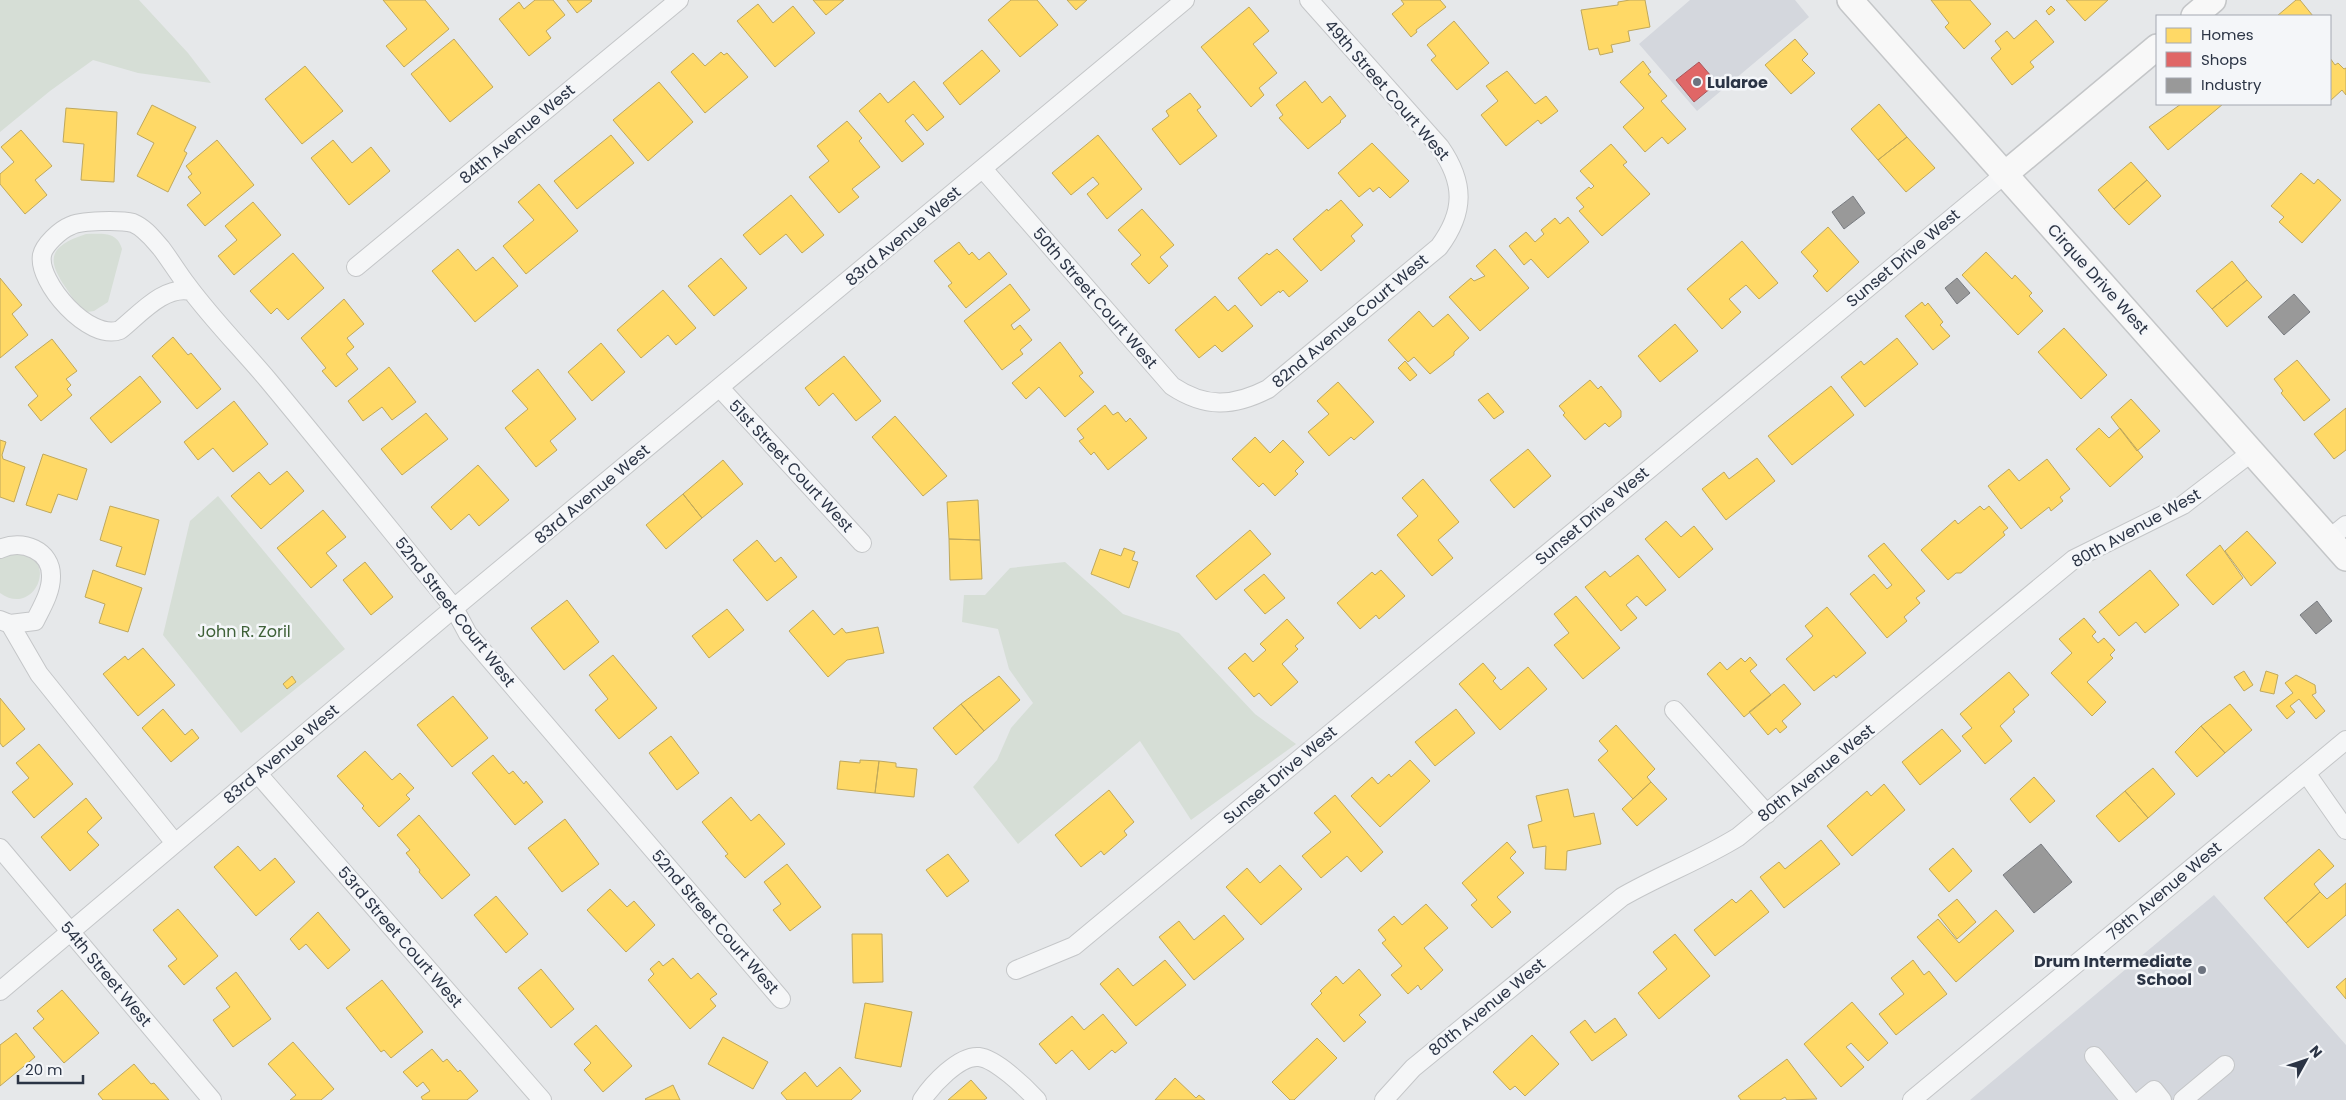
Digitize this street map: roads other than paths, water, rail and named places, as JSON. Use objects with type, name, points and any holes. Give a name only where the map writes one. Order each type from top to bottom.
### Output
[{"type":"street","name":"84th Avenue West","points":[[356,267],[679,0]]},
{"type":"street","name":"83rd Avenue West","points":[[0,991],[454,608],[1185,0]]},
{"type":"street","name":"49th Street Court West","points":[[1309,0],[1440,147],[1450,162],[1457,179],[1459,197],[1457,213]]},
{"type":"street","name":"Cirque Drive West","points":[[1850,0],[2252,452],[2338,532],[2346,558]]},
{"type":"street","points":[[2195,15],[2213,0]]},
{"type":"street","name":"Sunset Drive West","points":[[1016,970],[1074,946],[2156,47]]},
{"type":"street","name":"50th Street Court West","points":[[983,169],[1172,386],[1202,401],[1222,404]]},
{"type":"street","name":"82nd Avenue Court West","points":[[1222,404],[1249,399],[1268,389],[1439,247],[1450,232],[1457,213]]},
{"type":"street","name":"52nd Street Court West","points":[[191,291],[181,289],[168,292],[120,330],[112,333],[101,331],[74,315],[46,277],[42,267],[42,254],[46,247],[70,226],[110,222],[133,223],[151,236],[191,291],[267,380],[454,608],[468,634],[781,999]]},
{"type":"street","name":"51st Street Court West","points":[[720,388],[862,543]]},
{"type":"street","name":"80th Avenue West","points":[[1384,1100],[1413,1068],[1622,897],[1649,881],[1712,853],[1738,837],[2074,559],[2183,505],[2252,452]]},
{"type":"street","points":[[0,548],[20,544],[32,547],[42,554],[49,563],[51,576],[46,597],[34,621],[5,622]]},
{"type":"street","points":[[5,622],[39,674],[175,843]]},
{"type":"street","points":[[1674,710],[1767,814]]},
{"type":"street","name":"79th Avenue West","points":[[1912,1100],[2346,740]]},
{"type":"street","points":[[2306,772],[2346,830]]},
{"type":"street","name":"53rd Street Court West","points":[[258,774],[542,1100]]},
{"type":"street","name":"54th Street West","points":[[0,848],[212,1100]]},
{"type":"street","points":[[2094,1056],[2130,1100]]},
{"type":"street","points":[[922,1100],[931,1087],[949,1071],[966,1059],[980,1057],[998,1066],[1038,1100]]},
{"type":"street","points":[[2183,1100],[2225,1065]]},
{"type":"street","points":[[2142,1100],[2154,1090],[2162,1100]]},
{"type":"place","name":"Lularoe","points":[[1697,82]]},
{"type":"place","name":"Drum Intermediate School","points":[[2202,970]]},
{"type":"park label","name":"John R. Zoril","points":[[244,631]]}]
